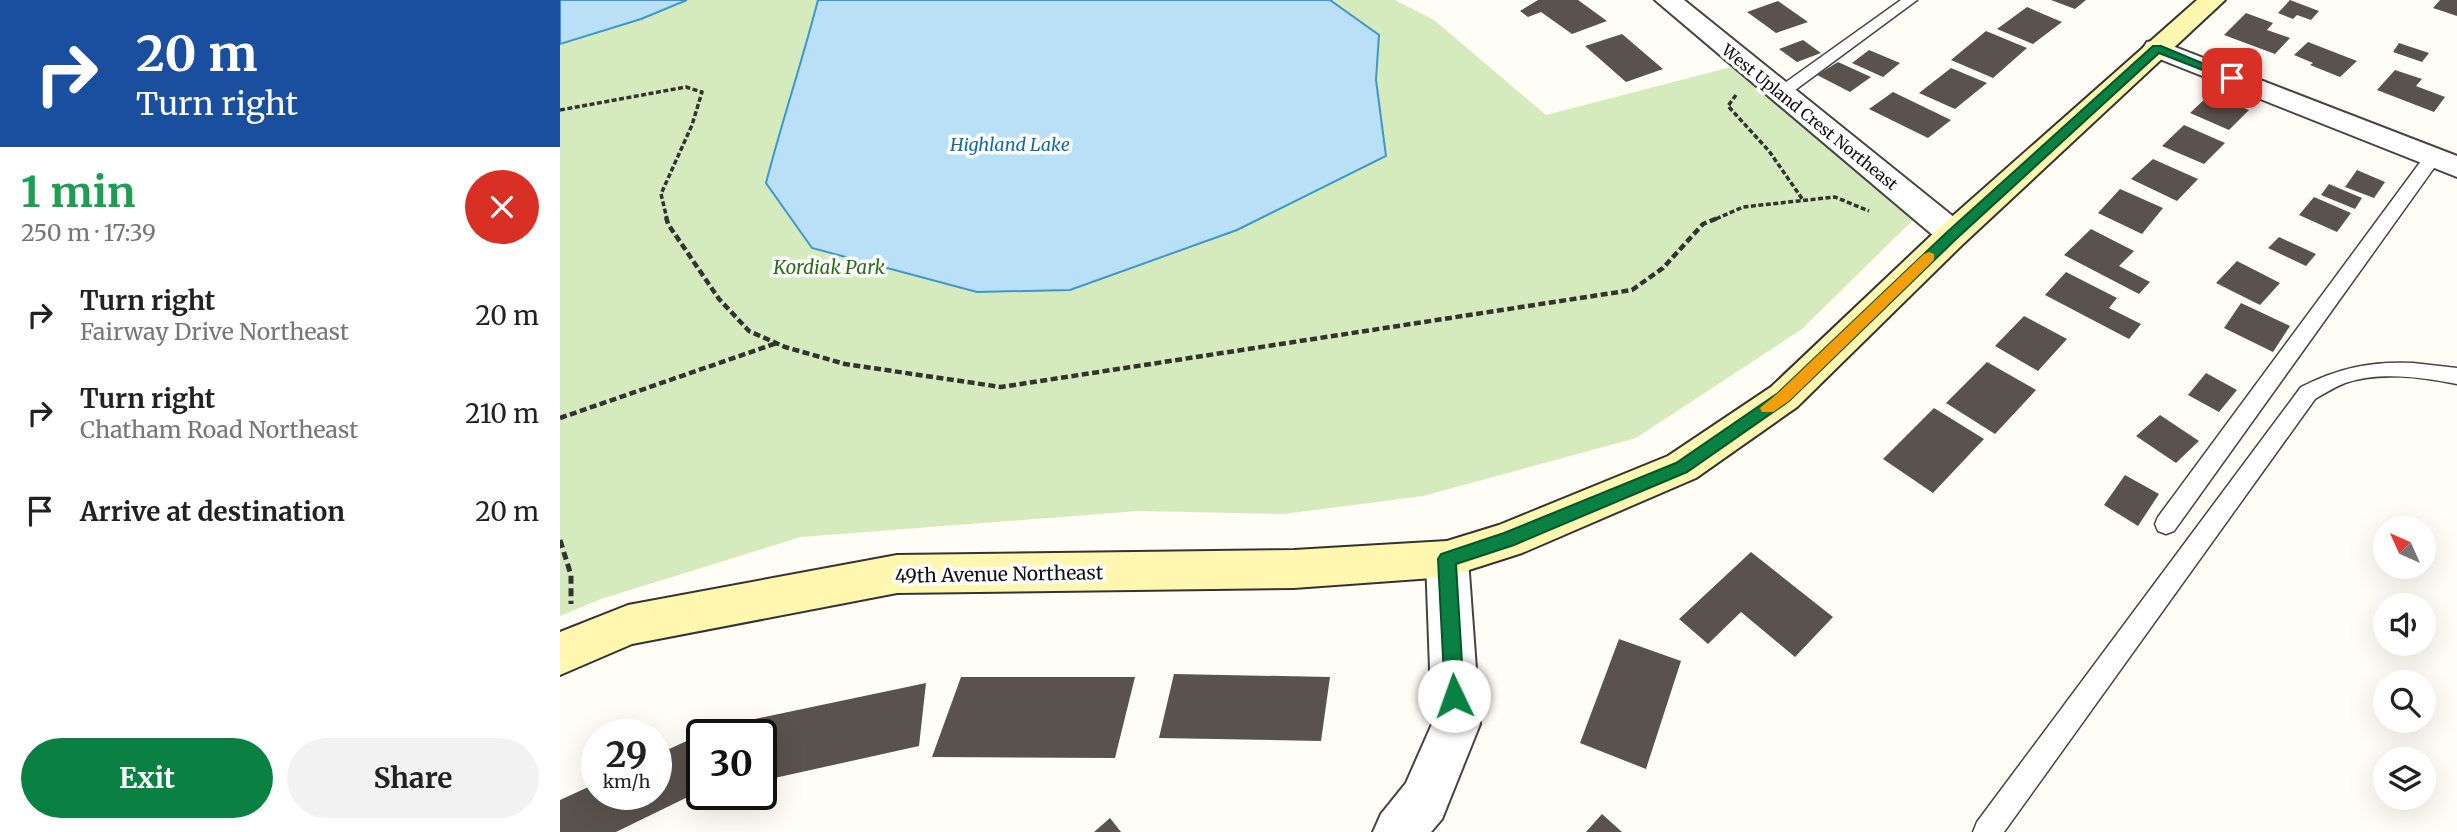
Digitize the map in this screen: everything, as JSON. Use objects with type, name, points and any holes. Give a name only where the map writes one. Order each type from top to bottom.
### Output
[{"type":"street","name":"West Upland Crest Northeast","points":[[1668,0],[1953,234]]},
{"type":"street","name":"49th Avenue Northeast","points":[[565,652],[628,625],[898,574],[1294,569],[1447,559],[1507,540],[1682,467],[1784,397],[1953,234],[2212,0]]},
{"type":"street","points":[[2157,48],[2445,162]]},
{"type":"street","points":[[1399,832],[1424,801],[1456,724],[1447,559]]},
{"type":"lane","points":[[1772,85],[1910,0]]},
{"type":"lane","points":[[2166,524],[2445,162]]},
{"type":"lane","points":[[1987,832],[2308,393],[2340,377],[2384,370],[2437,372],[2457,376]]},
{"type":"path","points":[[1772,85],[1738,91],[1728,106],[1769,151],[1803,200]]},
{"type":"path","points":[[560,110],[686,87],[702,92],[692,125],[662,194],[668,224],[719,299],[748,331],[845,364],[1001,387],[1632,290],[1663,268],[1703,224],[1743,207],[1835,197],[1878,214]]},
{"type":"path","points":[[560,418],[777,343]]},
{"type":"path","points":[[560,540],[571,575],[565,652]]},
{"type":"green space","name":"Kordiak Park","points":[[560,0],[1395,0],[1434,20],[1546,115],[1731,67],[1916,217],[1802,329],[1636,438],[1423,496],[1284,514],[1138,511],[801,537],[601,599],[560,616]]},
{"type":"water","points":[[560,0],[687,0],[641,19],[560,44]]},
{"type":"water","name":"Highland Lake","points":[[818,0],[1330,0],[1379,35],[1376,80],[1386,156],[1237,230],[1070,290],[977,292],[812,248],[766,183]]},
{"type":"building","points":[[1538,0],[1578,0],[1607,21],[1572,34],[1541,12],[1528,17],[1520,11]]},
{"type":"building","points":[[2051,0],[2086,0],[2075,9]]},
{"type":"building","points":[[2290,0],[2319,11],[2311,20],[2297,15],[2293,19],[2278,13]]},
{"type":"building","points":[[2440,0],[2457,0],[2457,16],[2433,8]]},
{"type":"building","points":[[1778,1],[1808,22],[1776,33],[1747,12]]},
{"type":"building","points":[[2027,7],[2062,22],[2033,44],[1997,29]]},
{"type":"building","points":[[2246,13],[2273,23],[2267,30],[2290,38],[2275,54],[2224,35]]},
{"type":"building","points":[[1986,31],[2027,48],[1993,78],[1951,60]]},
{"type":"building","points":[[1622,34],[1663,69],[1626,82],[1585,46]]},
{"type":"building","points":[[1803,40],[1821,53],[1797,62],[1779,49]]},
{"type":"building","points":[[2308,42],[2357,61],[2340,77],[2310,65],[2313,63],[2294,55]]},
{"type":"building","points":[[2399,43],[2429,53],[2422,62],[2393,52]]},
{"type":"building","points":[[1869,50],[1900,63],[1883,77],[1852,63]]},
{"type":"building","points":[[1838,62],[1871,77],[1850,92],[1817,75]]},
{"type":"building","points":[[1951,68],[1987,83],[1955,109],[1919,93]]},
{"type":"building","points":[[2395,70],[2422,79],[2416,86],[2445,97],[2434,112],[2377,90]]},
{"type":"building","points":[[1893,92],[1951,120],[1928,138],[1869,109]]},
{"type":"building","points":[[2210,94],[2249,110],[2229,130],[2190,113]]},
{"type":"building","points":[[2184,125],[2225,143],[2204,164],[2162,146]]},
{"type":"building","points":[[2153,159],[2198,179],[2177,201],[2131,179]]},
{"type":"building","points":[[2357,170],[2385,182],[2374,198],[2345,187]]},
{"type":"building","points":[[2329,184],[2362,198],[2355,209],[2321,195]]},
{"type":"building","points":[[2120,189],[2163,208],[2142,234],[2098,213]]},
{"type":"building","points":[[2314,197],[2351,213],[2337,232],[2299,215]]},
{"type":"building","points":[[2091,229],[2134,251],[2119,266],[2150,282],[2139,294],[2064,255]]},
{"type":"building","points":[[2279,237],[2316,254],[2306,266],[2268,248]]},
{"type":"building","points":[[2237,261],[2280,283],[2260,305],[2216,283]]},
{"type":"building","points":[[2066,272],[2117,298],[2109,308],[2141,324],[2129,339],[2045,295]]},
{"type":"building","points":[[2241,303],[2290,326],[2273,352],[2224,328]]},
{"type":"building","points":[[2024,316],[2067,339],[2038,371],[1995,346]]},
{"type":"building","points":[[1987,362],[2036,390],[1995,434],[1946,403]]},
{"type":"building","points":[[2206,373],[2237,390],[2219,412],[2188,395]]},
{"type":"building","points":[[1934,408],[1984,439],[1933,493],[1883,459]]},
{"type":"building","points":[[2160,415],[2199,441],[2176,463],[2136,436]]},
{"type":"building","points":[[2125,475],[2159,494],[2138,526],[2104,505]]},
{"type":"building","points":[[1751,552],[1833,617],[1795,657],[1741,612],[1708,644],[1679,619]]},
{"type":"building","points":[[1619,639],[1681,661],[1646,769],[1580,743]]},
{"type":"building","points":[[1174,674],[1330,677],[1321,741],[1159,738]]},
{"type":"building","points":[[961,677],[1135,677],[1115,758],[932,757]]},
{"type":"building","points":[[926,683],[919,746],[777,777],[777,719],[755,719]]},
{"type":"building","points":[[686,741],[686,798],[672,805],[672,748]]},
{"type":"building","points":[[581,790],[581,810],[661,810],[616,832],[560,832],[560,800]]},
{"type":"building","points":[[1602,814],[1622,832],[1586,832]]},
{"type":"building","points":[[1110,818],[1121,832],[1094,832]]},
{"type":"slow traffic","points":[[1768,408],[1784,397],[1929,257]]},
{"type":"route","points":[[1454,696],[1447,559],[1507,540],[1682,467],[1784,397],[1950,237],[2157,48],[2232,78]]}]
